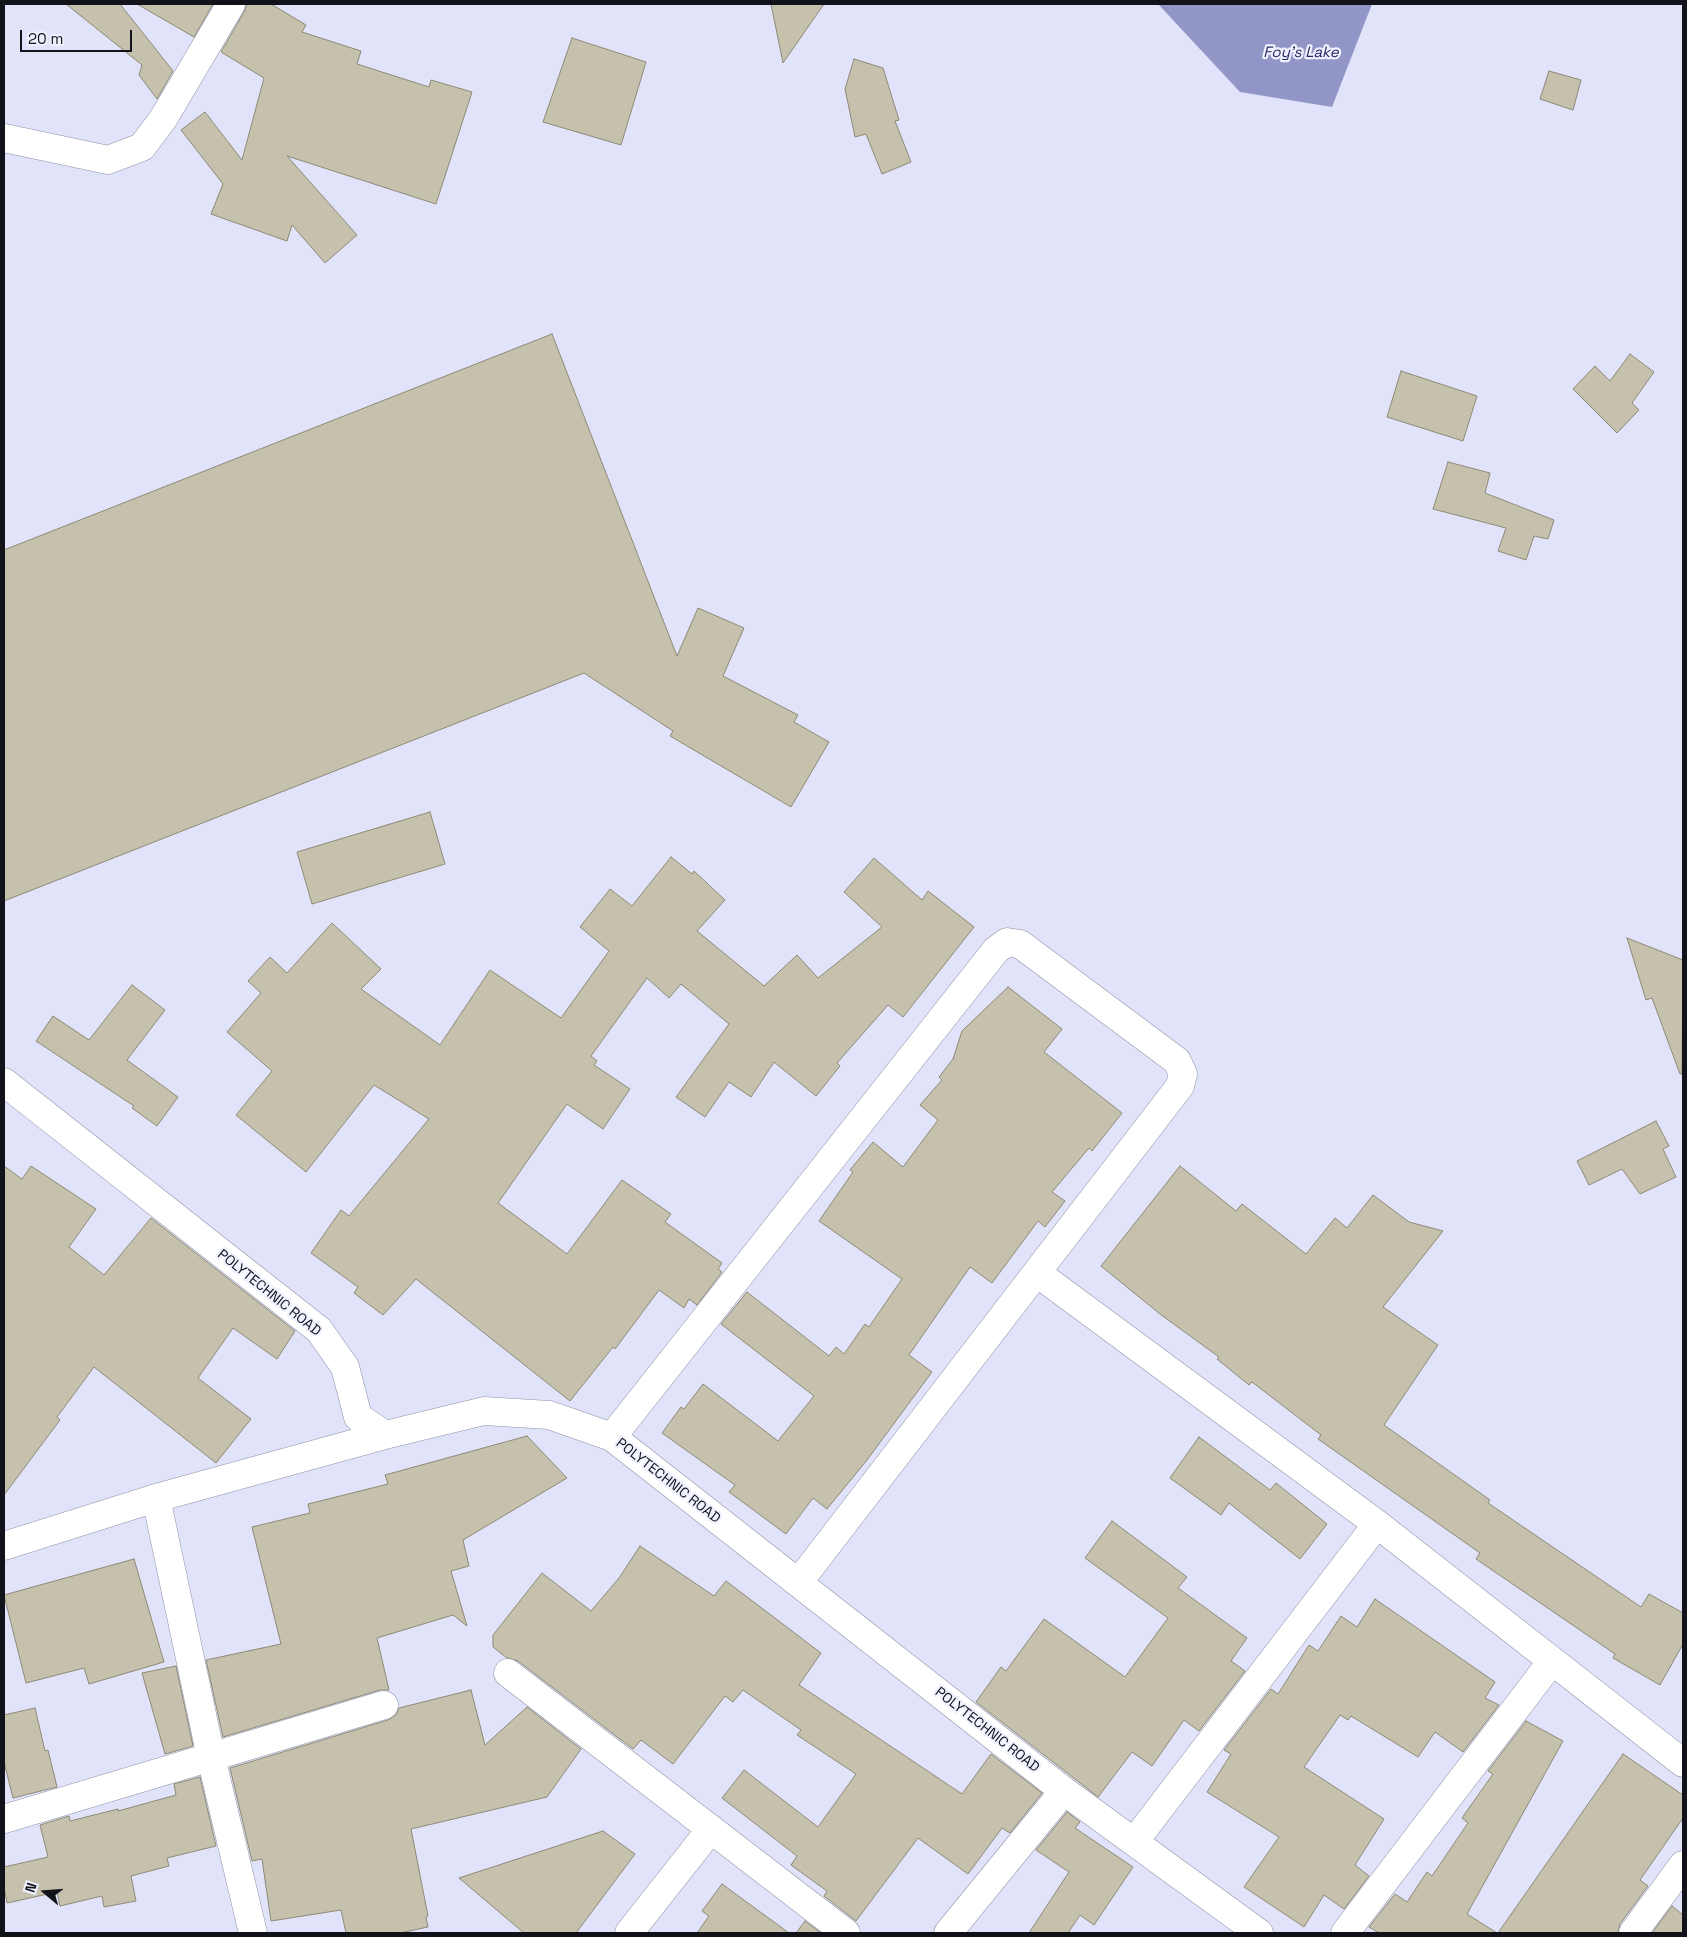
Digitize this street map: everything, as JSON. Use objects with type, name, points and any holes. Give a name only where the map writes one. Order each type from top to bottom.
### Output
[{"type":"street","points":[[4,138],[108,160],[142,147],[163,119],[231,4]]},
{"type":"street","points":[[612,1437],[996,950],[1007,942],[1020,944],[1177,1061],[1183,1074],[1180,1086],[798,1583]]},
{"type":"street","name":"POLYTECHNIC ROAD","points":[[4,1082],[319,1330],[345,1367],[358,1417],[385,1434],[484,1411],[550,1415],[612,1437],[1064,1791],[1259,1933]]},
{"type":"street","points":[[1037,1273],[1377,1524],[1683,1764]]},
{"type":"street","points":[[4,1546],[156,1498],[385,1434]]},
{"type":"street","points":[[156,1498],[211,1757],[253,1933]]},
{"type":"street","points":[[1134,1842],[1377,1524]]},
{"type":"street","points":[[1345,1933],[1552,1661]]},
{"type":"street","points":[[508,1673],[846,1933]]},
{"type":"street","points":[[4,1819],[384,1705]]},
{"type":"street","points":[[948,1933],[1064,1791]]},
{"type":"street","points":[[629,1933],[711,1829]]},
{"type":"street","points":[[1633,1933],[1683,1865]]},
{"type":"water","name":"Foy's Lake","points":[[1158,4],[1372,4],[1332,107],[1240,92]]},
{"type":"building","points":[[66,4],[120,4],[173,71],[157,99],[139,75],[142,65]]},
{"type":"building","points":[[137,4],[213,4],[194,37]]},
{"type":"building","points":[[247,4],[271,4],[306,25],[302,32],[361,51],[357,64],[429,87],[431,80],[472,92],[436,204],[287,156],[357,235],[325,263],[292,225],[287,241],[211,214],[223,184],[181,130],[205,112],[242,160],[264,78],[221,52]]},
{"type":"building","points":[[771,4],[824,4],[783,63]]},
{"type":"building","points":[[572,38],[646,62],[621,145],[543,122]]},
{"type":"building","points":[[854,59],[883,68],[899,120],[895,121],[911,162],[882,174],[866,134],[855,137],[845,89]]},
{"type":"building","points":[[1549,71],[1581,80],[1573,110],[1540,99]]},
{"type":"building","points":[[552,334],[677,656],[698,608],[744,628],[723,676],[798,715],[794,722],[829,742],[791,807],[670,736],[673,731],[584,673],[4,901],[4,550]]},
{"type":"building","points":[[1630,354],[1654,372],[1632,403],[1639,410],[1617,433],[1573,389],[1595,366],[1610,381]]},
{"type":"building","points":[[1401,371],[1477,396],[1463,441],[1387,417]]},
{"type":"building","points":[[1448,462],[1490,473],[1485,493],[1554,520],[1548,539],[1534,536],[1526,560],[1498,551],[1506,528],[1433,509]]},
{"type":"building","points":[[430,812],[445,864],[312,904],[297,852]]},
{"type":"building","points":[[671,857],[692,874],[694,871],[725,900],[697,931],[764,986],[797,955],[818,978],[882,927],[844,892],[874,858],[922,900],[928,891],[974,927],[903,1017],[888,1005],[837,1063],[840,1066],[816,1096],[774,1062],[751,1097],[729,1082],[705,1117],[676,1097],[729,1024],[681,984],[669,998],[647,978],[591,1056],[597,1061],[594,1065],[630,1089],[603,1129],[567,1104],[498,1203],[567,1254],[622,1180],[671,1214],[665,1222],[722,1263],[718,1269],[722,1272],[697,1305],[689,1299],[684,1308],[659,1290],[615,1349],[613,1347],[570,1401],[416,1279],[383,1315],[354,1293],[358,1287],[311,1253],[341,1210],[349,1216],[429,1119],[374,1085],[306,1172],[236,1115],[272,1071],[227,1032],[261,993],[248,981],[270,957],[287,973],[332,923],[381,969],[361,989],[440,1045],[490,970],[561,1018],[609,951],[580,927],[610,889],[632,906]]},
{"type":"building","points":[[1627,938],[1683,960],[1682,1074],[1680,1074],[1652,998],[1646,1000]]},
{"type":"building","points":[[132,985],[165,1010],[127,1060],[178,1097],[157,1126],[132,1108],[134,1106],[36,1041],[53,1016],[89,1040]]},
{"type":"building","points":[[1008,987],[1062,1029],[1044,1052],[1122,1113],[1092,1151],[1089,1148],[1052,1192],[1065,1201],[1045,1227],[1038,1221],[992,1283],[970,1267],[909,1355],[932,1372],[867,1460],[827,1509],[813,1498],[786,1534],[729,1492],[735,1485],[662,1433],[681,1407],[684,1409],[703,1384],[778,1441],[814,1396],[721,1324],[747,1292],[829,1356],[836,1347],[844,1354],[865,1324],[869,1327],[902,1279],[819,1221],[853,1172],[850,1170],[873,1142],[903,1167],[938,1120],[920,1105],[942,1080],[939,1077],[953,1059],[962,1031]]},
{"type":"building","points":[[1656,1121],[1669,1146],[1663,1149],[1676,1177],[1640,1194],[1622,1169],[1589,1185],[1577,1161]]},
{"type":"building","points":[[4,1166],[22,1179],[31,1166],[96,1209],[69,1247],[104,1275],[151,1218],[295,1331],[277,1359],[233,1328],[198,1378],[251,1419],[216,1463],[94,1367],[57,1417],[60,1420],[4,1495]]},
{"type":"building","points":[[1180,1166],[1236,1211],[1242,1204],[1306,1254],[1335,1218],[1347,1228],[1373,1195],[1409,1222],[1443,1231],[1383,1307],[1438,1345],[1384,1425],[1490,1500],[1488,1503],[1641,1607],[1649,1594],[1683,1613],[1683,1644],[1660,1685],[1613,1658],[1615,1654],[1476,1559],[1480,1553],[1318,1439],[1321,1435],[1252,1382],[1249,1385],[1217,1359],[1219,1357],[1160,1314],[1101,1266]]},
{"type":"building","points":[[527,1436],[567,1478],[463,1540],[469,1566],[451,1571],[467,1626],[453,1615],[377,1638],[389,1690],[380,1690],[223,1737],[206,1660],[281,1644],[252,1527],[310,1513],[308,1504],[388,1484],[385,1475]]},
{"type":"building","points":[[1199,1437],[1270,1490],[1276,1483],[1327,1524],[1300,1559],[1229,1503],[1221,1515],[1170,1478]]},
{"type":"building","points":[[1112,1521],[1187,1577],[1178,1588],[1247,1638],[1231,1661],[1245,1671],[1199,1731],[1184,1720],[1152,1766],[1132,1752],[1098,1797],[976,1702],[1001,1667],[1006,1671],[1044,1619],[1125,1677],[1168,1618],[1085,1558]]},
{"type":"building","points":[[640,1546],[714,1596],[726,1581],[821,1653],[799,1685],[962,1794],[991,1754],[1042,1793],[1010,1833],[1002,1828],[968,1874],[918,1838],[856,1921],[824,1896],[827,1891],[791,1865],[797,1856],[722,1798],[744,1770],[818,1827],[856,1774],[797,1735],[801,1730],[743,1690],[733,1702],[725,1696],[673,1764],[641,1740],[633,1749],[518,1661],[507,1658],[493,1647],[493,1635],[542,1573],[591,1611],[619,1578]]},
{"type":"building","points":[[134,1559],[164,1662],[89,1684],[84,1668],[26,1683],[4,1595]]},
{"type":"building","points":[[1375,1599],[1495,1682],[1485,1698],[1499,1705],[1463,1752],[1435,1732],[1418,1757],[1351,1716],[1348,1720],[1340,1715],[1304,1767],[1384,1819],[1355,1865],[1369,1876],[1344,1909],[1324,1895],[1304,1927],[1244,1887],[1279,1837],[1207,1792],[1231,1754],[1224,1750],[1271,1689],[1278,1694],[1309,1645],[1318,1651],[1341,1616],[1357,1627]]},
{"type":"building","points":[[176,1666],[193,1746],[165,1754],[142,1673]]},
{"type":"building","points":[[471,1690],[485,1745],[527,1707],[581,1749],[547,1797],[411,1829],[428,1916],[426,1917],[428,1927],[400,1933],[346,1933],[341,1910],[271,1921],[262,1859],[252,1861],[230,1768],[388,1720],[396,1715],[399,1708]]},
{"type":"building","points":[[35,1708],[45,1751],[48,1750],[57,1787],[13,1798],[4,1762],[4,1715]]},
{"type":"building","points":[[1526,1721],[1563,1741],[1467,1914],[1497,1933],[1379,1933],[1369,1927],[1395,1894],[1407,1902],[1427,1872],[1432,1876],[1468,1823],[1462,1818],[1493,1774],[1488,1771]]},
{"type":"building","points":[[1623,1754],[1683,1795],[1683,1818],[1640,1880],[1648,1886],[1620,1924],[1618,1933],[1498,1933]]},
{"type":"building","points":[[200,1777],[216,1846],[167,1858],[169,1866],[131,1876],[136,1901],[104,1907],[102,1896],[60,1906],[57,1892],[7,1903],[4,1888],[4,1867],[48,1857],[40,1825],[69,1816],[70,1821],[118,1809],[118,1811],[176,1795],[174,1784]]},
{"type":"building","points":[[1067,1812],[1080,1822],[1075,1828],[1133,1867],[1094,1925],[1080,1915],[1068,1933],[1029,1933],[1069,1872],[1036,1850]]},
{"type":"building","points":[[603,1831],[635,1854],[576,1933],[524,1933],[459,1878]]},
{"type":"building","points":[[722,1884],[789,1933],[697,1933],[709,1916],[702,1911]]},
{"type":"building","points":[[1672,1906],[1683,1915],[1683,1933],[1652,1933]]},
{"type":"building","points":[[805,1921],[821,1933],[796,1933]]}]
